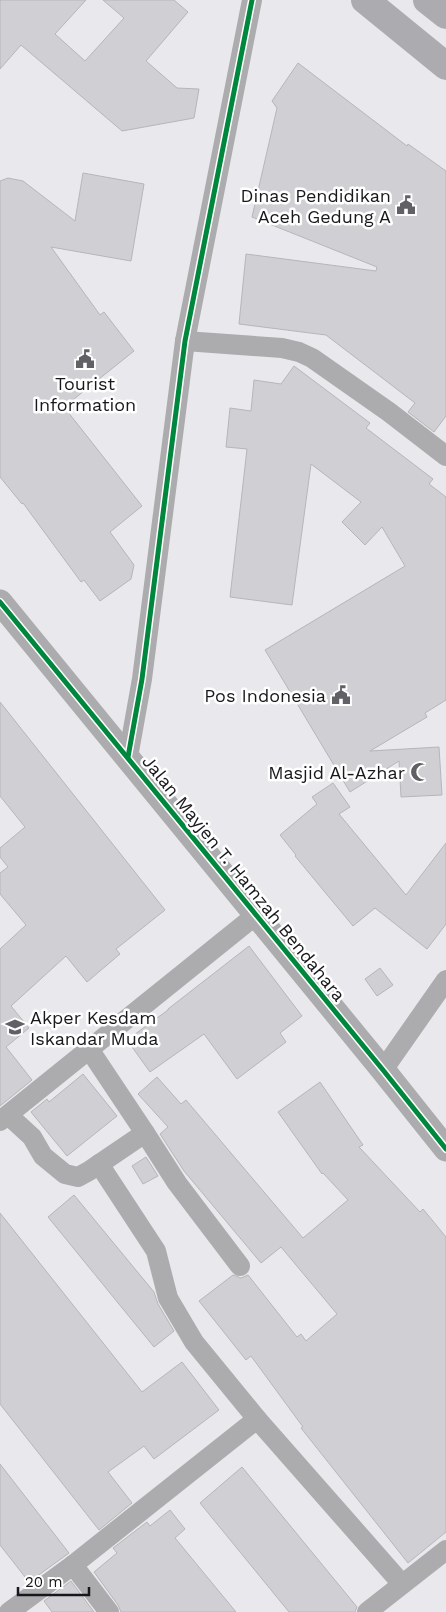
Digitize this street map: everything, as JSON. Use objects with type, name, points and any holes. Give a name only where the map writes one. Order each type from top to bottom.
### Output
[{"type":"highway","points":[[365,0],[446,66]]},
{"type":"highway","points":[[427,0],[446,15]]},
{"type":"street","points":[[128,757],[142,679],[185,341],[252,0]]},
{"type":"street","points":[[185,341],[282,348],[299,352],[312,358],[390,412],[446,456]]},
{"type":"street","name":"Jalan Mayjen T. Hamzah Bendahara","points":[[0,602],[446,1149]]},
{"type":"street","points":[[145,1133],[78,1176],[65,1174],[43,1156],[32,1137],[4,1118],[256,914]]},
{"type":"street","points":[[383,1070],[446,980]]},
{"type":"street","points":[[89,1049],[177,1183],[240,1266]]},
{"type":"street","points":[[99,1164],[156,1251],[164,1287],[173,1309],[194,1342],[257,1419],[402,1584]]},
{"type":"street","points":[[9,1612],[73,1565],[257,1419]]},
{"type":"street","points":[[367,1612],[446,1550]]},
{"type":"street","points":[[73,1565],[109,1612]]},
{"type":"building","points":[[0,0],[86,0],[55,34],[85,61],[124,18],[103,0],[174,0],[188,12],[146,61],[177,88],[199,89],[194,118],[122,131],[21,45],[0,69]]},
{"type":"building","points":[[298,63],[407,146],[408,144],[446,171],[446,416],[434,432],[408,412],[415,403],[326,335],[239,324],[246,254],[376,271],[377,267],[252,217],[277,108],[272,101]]},
{"type":"building","points":[[83,173],[144,184],[131,261],[51,247],[100,315],[104,312],[134,351],[64,407],[142,506],[110,532],[134,565],[131,579],[100,601],[84,580],[81,582],[23,503],[0,477],[0,181],[8,178],[23,181],[75,221]]},
{"type":"building","points":[[294,366],[370,423],[366,428],[433,479],[429,484],[446,497],[446,700],[425,713],[427,717],[370,751],[439,747],[442,795],[401,797],[399,761],[350,792],[265,650],[405,566],[382,527],[365,545],[342,522],[361,502],[311,464],[292,605],[230,597],[247,449],[226,447],[230,408],[251,411],[254,380],[281,384]]},
{"type":"building","points":[[0,702],[165,910],[116,949],[120,954],[87,982],[66,956],[11,1006],[29,1028],[6,1047],[32,1080],[0,1106],[0,949],[26,925],[0,894],[0,873],[8,867],[0,857],[0,848],[25,827],[0,796]]},
{"type":"building","points":[[333,783],[350,807],[339,814],[406,895],[446,843],[446,924],[427,949],[375,908],[353,926],[280,835],[317,804],[312,797]]},
{"type":"building","points":[[249,946],[302,1016],[280,1033],[286,1042],[237,1079],[204,1034],[150,1072],[127,1040]]},
{"type":"building","points":[[380,968],[393,985],[377,996],[365,979]]},
{"type":"building","points":[[83,1074],[117,1116],[67,1156],[31,1112],[47,1099],[49,1102]]},
{"type":"building","points":[[157,1077],[181,1104],[186,1100],[303,1238],[348,1200],[322,1174],[278,1112],[320,1082],[363,1145],[359,1147],[420,1212],[423,1209],[446,1237],[446,1532],[408,1563],[301,1428],[303,1427],[251,1356],[246,1360],[199,1301],[233,1275],[241,1278],[248,1275],[297,1337],[301,1334],[306,1341],[337,1314],[281,1247],[261,1263],[184,1171],[160,1134],[168,1127],[138,1094]]},
{"type":"building","points":[[146,1157],[158,1176],[143,1184],[132,1166]]},
{"type":"building","points":[[74,1195],[154,1292],[158,1304],[174,1331],[154,1347],[48,1217]]},
{"type":"building","points":[[0,1213],[142,1392],[182,1362],[219,1410],[154,1459],[144,1446],[108,1472],[132,1503],[99,1530],[0,1404]]},
{"type":"building","points":[[0,1464],[69,1553],[29,1582],[0,1545]]},
{"type":"building","points":[[242,1467],[357,1607],[355,1612],[289,1612],[200,1503]]},
{"type":"building","points":[[170,1510],[185,1529],[175,1538],[236,1612],[121,1612],[94,1572],[117,1553],[113,1548],[147,1522],[150,1526]]},
{"type":"building","points":[[71,1581],[94,1612],[52,1612],[44,1601]]},
{"type":"cycle path","points":[[128,757],[142,679],[185,341],[252,0]]},
{"type":"cycle path","points":[[0,602],[446,1149]]},
{"type":"place","name":"Dinas Pendidikan Aceh Gedung A","points":[[406,205]]},
{"type":"place","name":"Tourist Information","points":[[85,359]]},
{"type":"place","name":"Pos Indonesia","points":[[341,695]]},
{"type":"place","name":"Masjid Al-Azhar","points":[[420,772]]},
{"type":"place","name":"Akper Kesdam Iskandar Muda","points":[[15,1027]]}]
